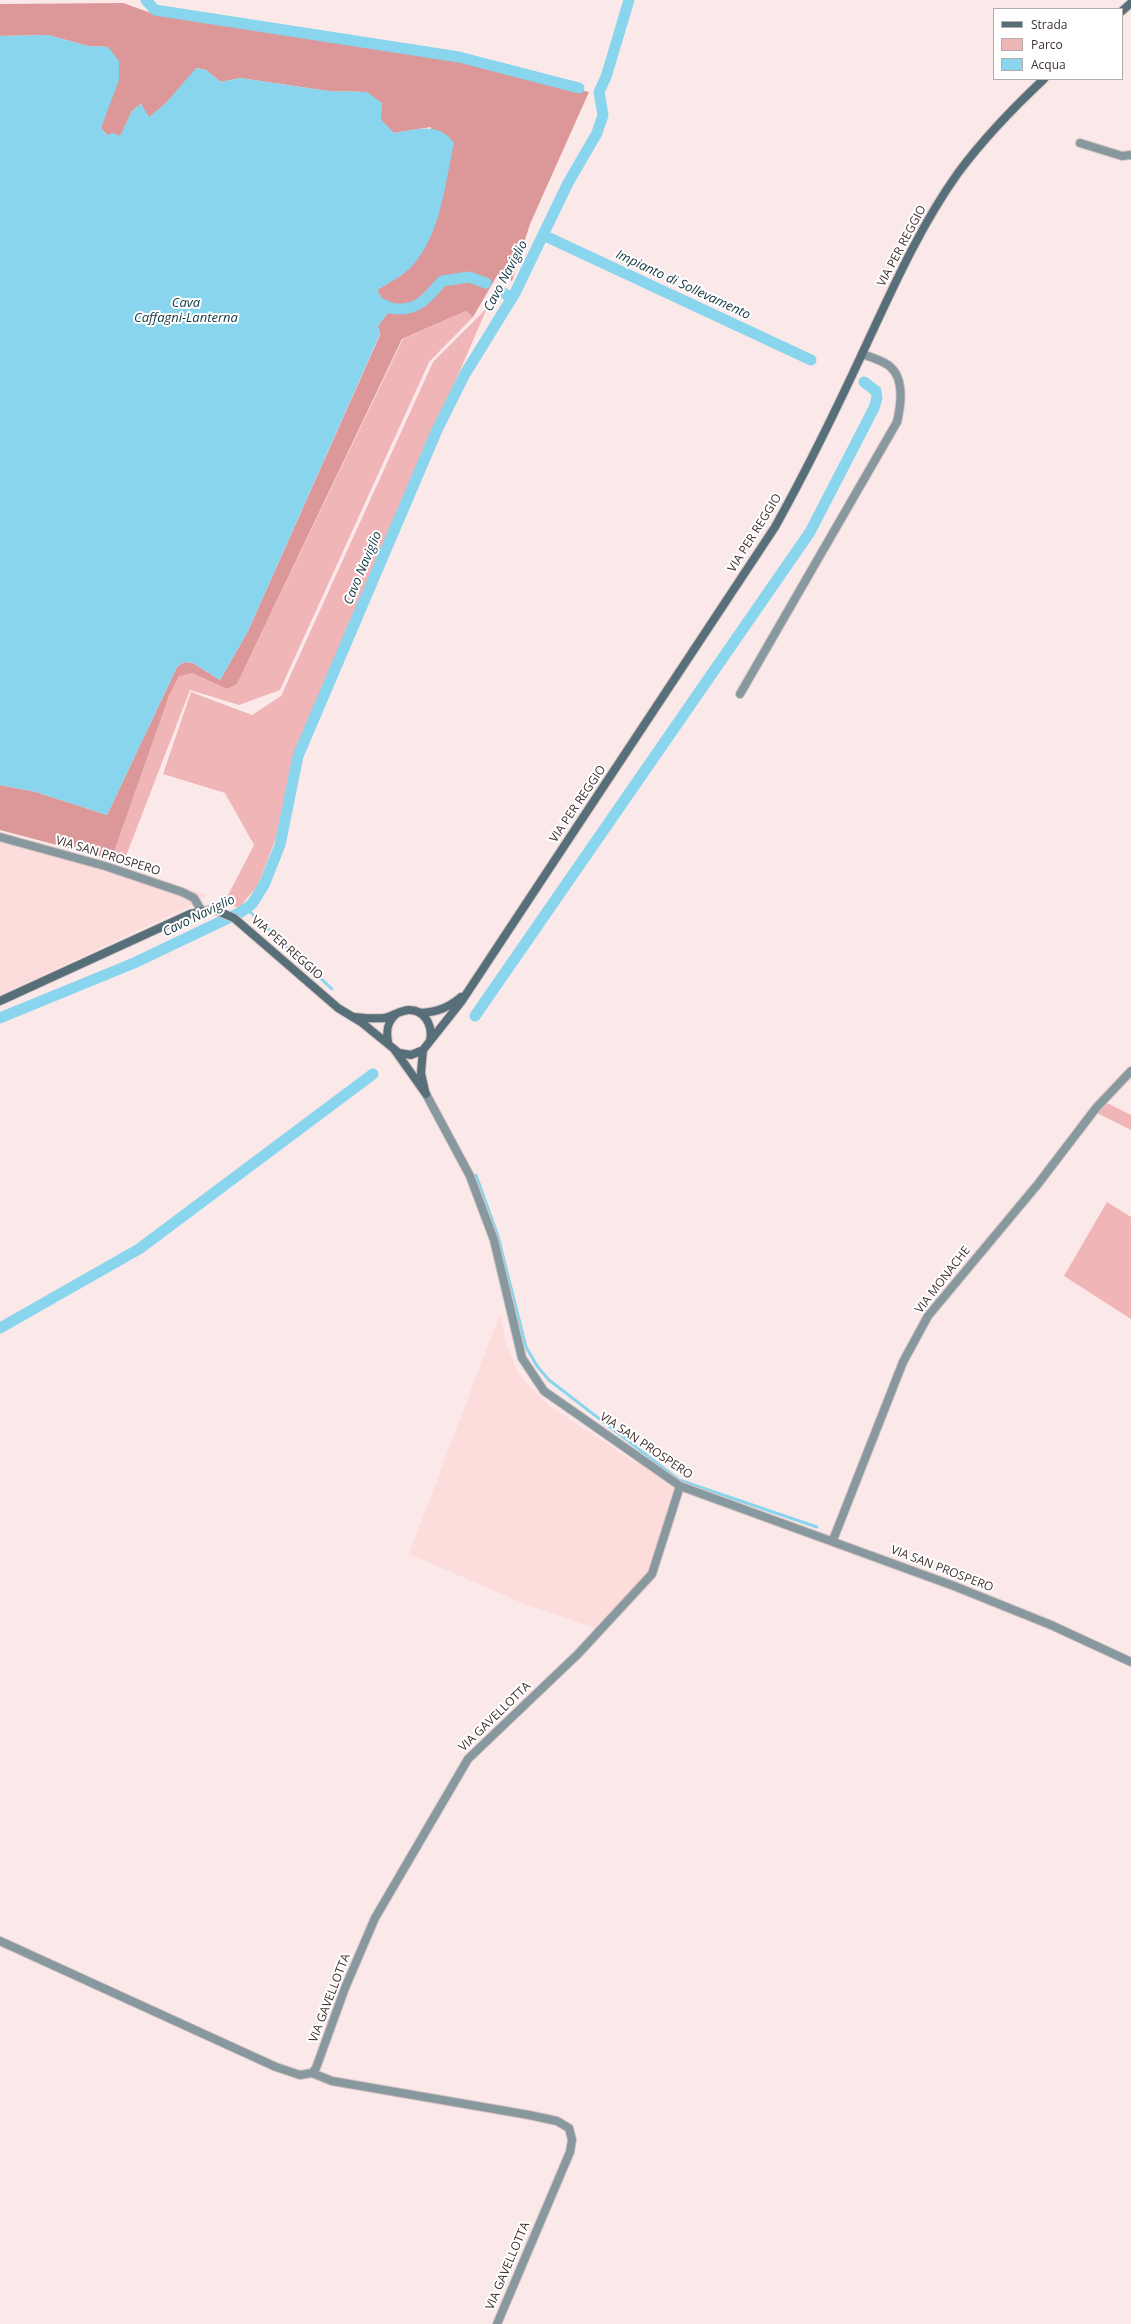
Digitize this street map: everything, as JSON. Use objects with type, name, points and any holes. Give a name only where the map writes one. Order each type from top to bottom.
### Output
[{"type":"main road","points":[[1123,10],[1131,3]]},
{"type":"main road","name":"VIA PER REGGIO","points":[[201,910],[218,910],[241,923],[338,1008],[399,1053],[411,1055],[423,1050],[455,1010],[621,763],[775,527],[814,456],[916,240],[949,186],[982,142],[1018,103],[1043,80]]},
{"type":"main road","points":[[0,1001],[201,910]]},
{"type":"main road","name":"VIA PER REGGIO","points":[[352,1017],[376,1018],[408,1010],[420,1013],[440,1010],[451,1005],[466,992]]},
{"type":"main road","points":[[420,1013],[425,1017],[431,1028],[430,1041]]},
{"type":"main road","points":[[391,1046],[386,1033],[388,1024],[396,1014]]},
{"type":"main road","name":"VIA SAN PROSPERO","points":[[391,1046],[426,1094]]},
{"type":"main road","name":"VIA SAN PROSPERO","points":[[423,1050],[421,1073],[426,1094]]},
{"type":"street","points":[[1080,143],[1122,156],[1131,155]]},
{"type":"street","points":[[740,694],[896,422],[901,402],[898,378],[889,366],[862,354]]},
{"type":"street","name":"VIA SAN PROSPERO","points":[[0,837],[105,866],[182,892],[194,898],[201,910]]},
{"type":"street","name":"VIA MONACHE","points":[[834,1540],[903,1362],[928,1316],[1038,1184],[1096,1108],[1131,1071]]},
{"type":"street","name":"VIA SAN PROSPERO","points":[[426,1094],[470,1176],[494,1240],[522,1358],[544,1392],[680,1486],[834,1540],[995,1602],[1131,1662]]},
{"type":"street","name":"VIA GAVELLOTTA","points":[[312,2073],[316,2068],[339,2003],[375,1918],[468,1759],[578,1654],[652,1574],[680,1486]]},
{"type":"street","name":"VIA GAVELLOTTA","points":[[0,1941],[276,2067],[300,2075],[312,2073],[332,2081],[543,2118],[557,2121],[569,2128],[572,2140],[570,2152],[497,2324]]},
{"type":"shaded area","points":[[123,3],[151,13],[444,57],[589,92],[530,224],[512,281],[498,274],[473,317],[466,311],[402,339],[237,684],[227,689],[192,673],[179,676],[169,696],[114,852],[106,858],[0,830],[0,785],[36,792],[107,815],[177,667],[184,662],[193,663],[220,680],[248,631],[380,335],[378,326],[389,311],[377,290],[400,276],[413,264],[432,233],[431,127],[394,133],[381,120],[367,92],[328,91],[240,78],[221,82],[206,70],[197,68],[166,103],[149,118],[141,104],[132,111],[120,137],[107,135],[101,128],[106,113],[108,47],[88,46],[48,35],[0,36],[0,4]]},
{"type":"shaded area","points":[[0,842],[100,869],[128,870],[208,895],[182,910],[0,995]]},
{"type":"shaded area","points":[[500,1313],[506,1344],[519,1374],[548,1405],[633,1461],[682,1483],[645,1583],[597,1629],[522,1603],[409,1554]]},
{"type":"green space","points":[[487,308],[294,755],[276,838],[258,885],[239,908],[224,903],[254,845],[225,793],[163,774],[191,692],[252,715],[281,696],[433,362]]},
{"type":"green space","points":[[466,311],[473,317],[429,362],[280,690],[239,705],[190,690],[126,856],[114,852],[169,696],[179,675],[192,673],[227,689],[237,684],[403,339]]},
{"type":"green space","points":[[1105,1102],[1131,1115],[1131,1130],[1097,1113]]},
{"type":"green space","points":[[1107,1202],[1131,1217],[1131,1319],[1064,1276]]},
{"type":"water","name":"Cava Caffagni-Lanterna","points":[[48,35],[88,46],[108,47],[119,61],[119,80],[101,128],[107,135],[113,133],[120,136],[132,111],[141,104],[149,117],[166,103],[196,68],[206,70],[221,82],[240,78],[328,91],[367,92],[382,103],[381,120],[394,133],[419,129],[434,129],[448,136],[454,143],[441,207],[430,238],[422,252],[409,269],[396,279],[377,290],[382,298],[391,302],[389,311],[378,326],[380,334],[248,631],[220,680],[193,663],[184,662],[177,667],[107,815],[36,792],[0,785],[0,36]]},
{"type":"waterway","points":[[146,0],[155,10],[459,57],[579,88]]},
{"type":"waterway","name":"Cavo Naviglio","points":[[0,1018],[134,963],[241,912],[252,904],[264,885],[280,845],[298,756],[437,430],[465,374],[515,293],[568,183],[597,133],[603,115],[599,92],[606,77],[629,0]]},
{"type":"waterway","name":"Impianto di Sollevamento","points":[[543,235],[811,360]]},
{"type":"waterway","points":[[390,308],[407,308],[420,303],[426,299],[442,281],[469,277],[486,283]]},
{"type":"waterway","points":[[500,291],[512,298]]},
{"type":"waterway","points":[[475,1016],[810,532],[874,408],[877,398],[876,391],[864,382]]},
{"type":"waterway","points":[[246,908],[332,989]]},
{"type":"waterway","points":[[0,1328],[139,1249],[373,1074]]},
{"type":"waterway","points":[[476,1175],[498,1236],[526,1347],[537,1366],[549,1380],[679,1480],[817,1527]]}]
